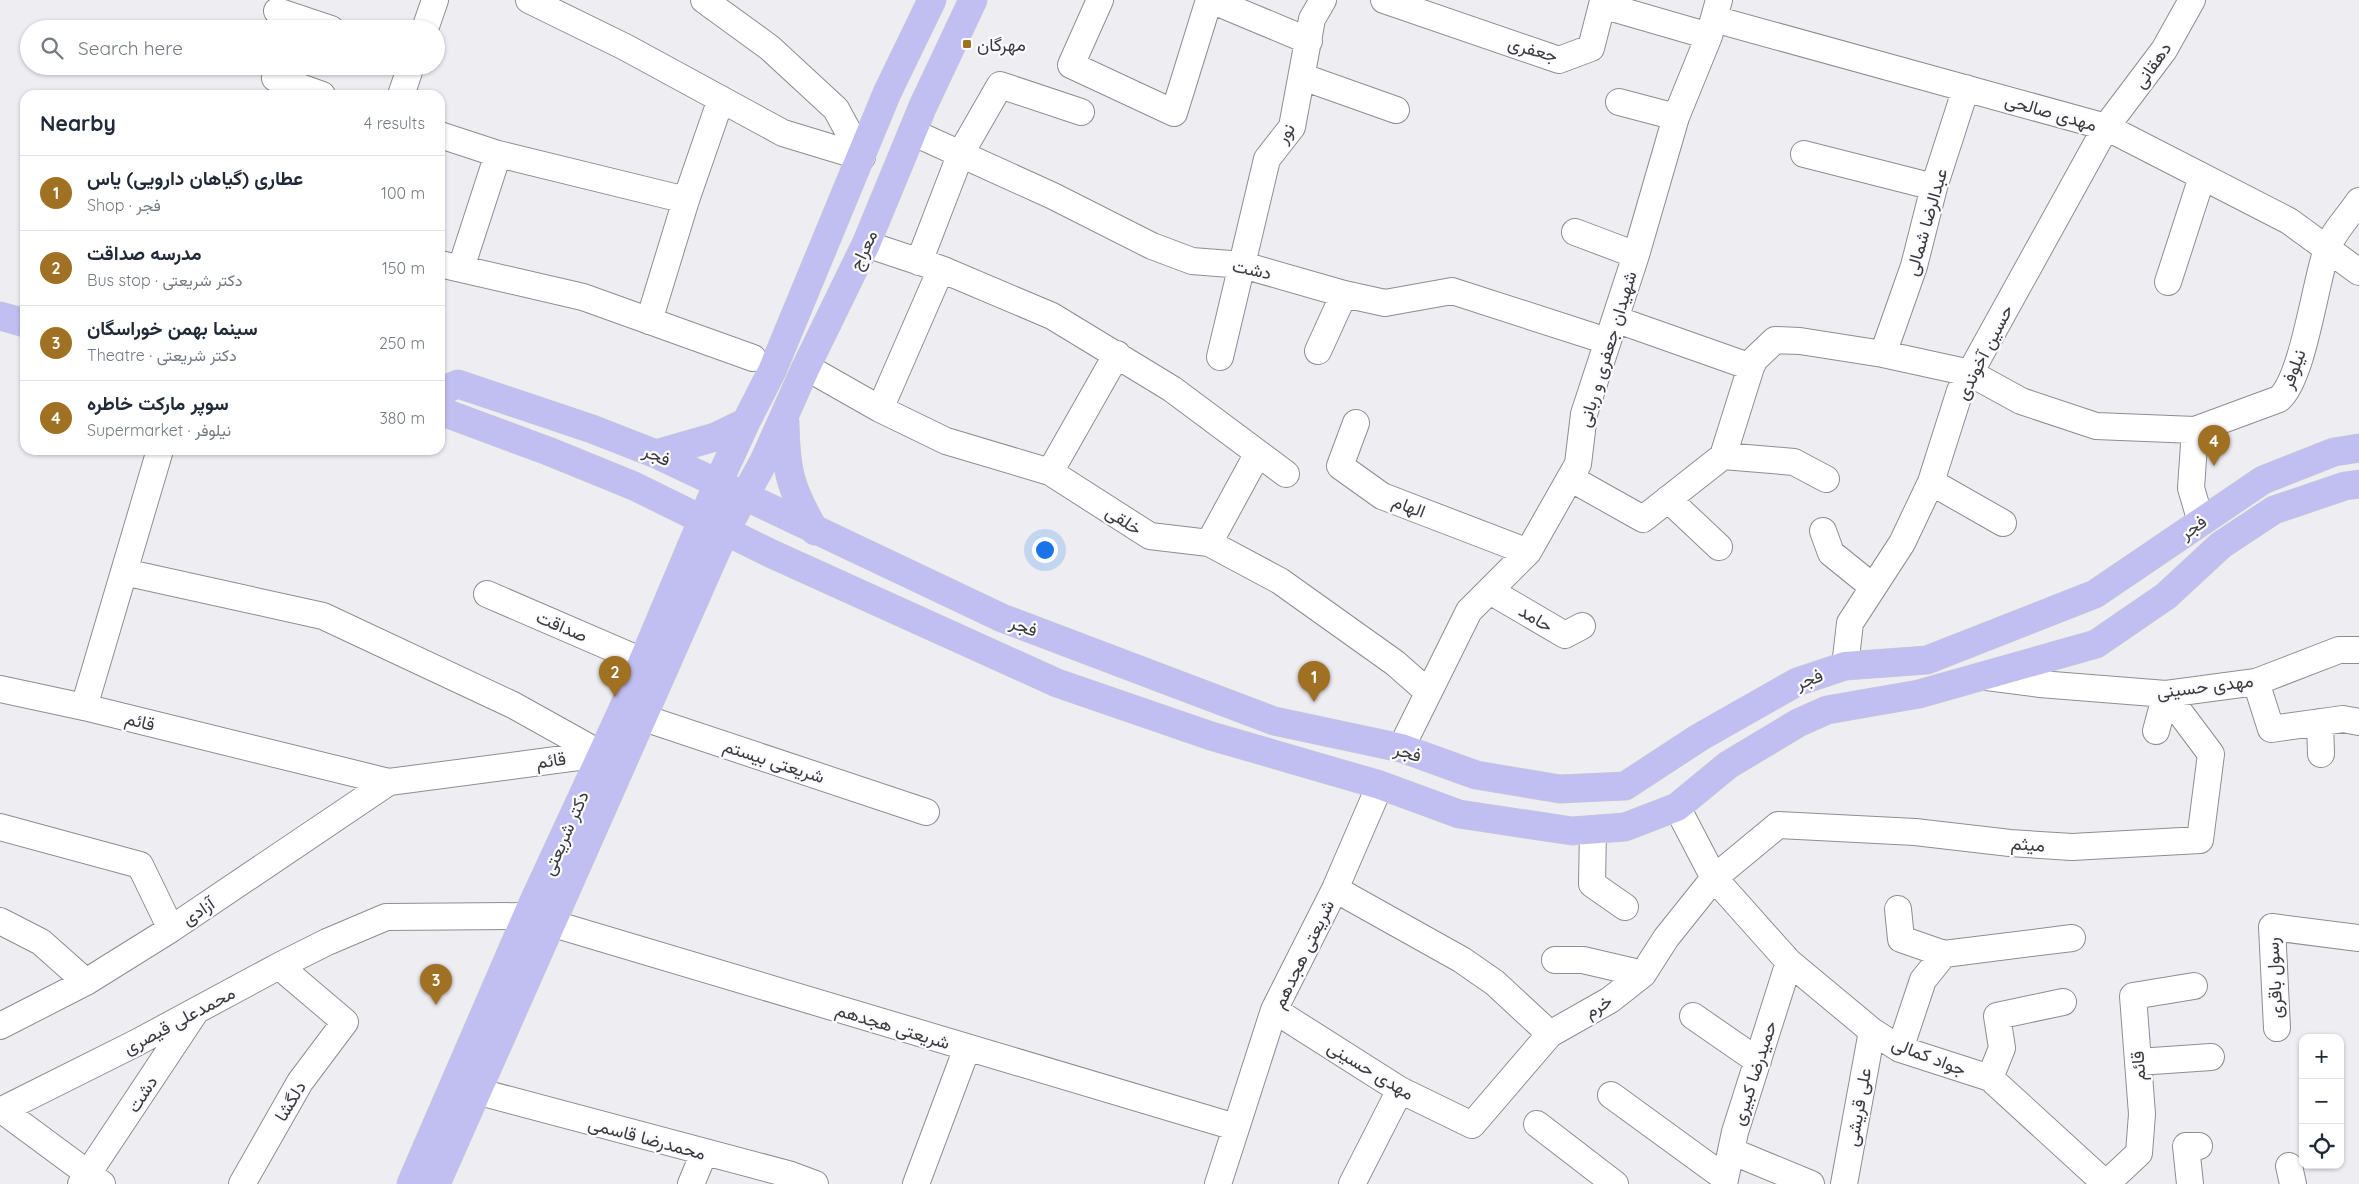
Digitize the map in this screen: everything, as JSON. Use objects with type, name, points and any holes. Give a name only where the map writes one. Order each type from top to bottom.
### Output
[{"type":"main road","name":"معراج","points":[[718,483],[772,371],[862,157],[886,94],[932,0]]},
{"type":"main road","name":"معراج","points":[[744,495],[764,461],[806,367],[866,244],[912,132],[973,0]]},
{"type":"main road","points":[[0,316],[20,322]]},
{"type":"main road","name":"فجر","points":[[445,389],[458,384],[592,429],[656,454],[1002,618],[1265,718],[1401,748],[1476,775],[1560,789],[1626,786],[1700,737],[1796,682],[1846,666],[1927,660],[2095,594],[2263,480],[2347,450]]},
{"type":"main road","points":[[445,411],[448,414],[557,454],[634,486],[752,545],[1057,683],[1211,736],[1380,785],[1459,814],[1572,830],[1625,827],[1677,807],[1728,765],[1798,723],[1827,710],[1919,694],[2096,644],[2166,596],[2221,545],[2274,510],[2352,485],[2347,450]]},
{"type":"main road","points":[[784,417],[788,473],[797,498],[815,531]]},
{"type":"main road","points":[[656,454],[715,437],[746,422]]},
{"type":"main road","name":"دکتر شریعتی","points":[[653,665],[712,560],[713,526],[718,483]]},
{"type":"main road","name":"دکتر شریعتی","points":[[436,1184],[466,1089],[713,526],[744,495]]},
{"type":"main road","points":[[712,560],[732,548],[752,545]]},
{"type":"main road","points":[[1380,785],[1401,748]]},
{"type":"main road","name":"دکتر شریعتی","points":[[411,1184],[466,1089]]},
{"type":"street","points":[[428,20],[435,0]]},
{"type":"street","points":[[704,0],[770,48],[836,109],[862,157]]},
{"type":"street","points":[[1100,0],[1070,65],[1174,114],[1210,0],[1309,41]]},
{"type":"street","name":"نور","points":[[1220,356],[1267,159],[1292,127],[1303,77],[1312,19],[1323,0]]},
{"type":"street","name":"جعفری","points":[[1384,0],[1559,60],[1591,48],[1601,3],[1714,18]]},
{"type":"street","name":"دهقانی","points":[[2106,127],[2164,50],[2192,0]]},
{"type":"street","points":[[539,2],[782,133],[862,157]]},
{"type":"street","points":[[277,11],[304,20]]},
{"type":"street","name":"مهدی صالحی","points":[[1714,18],[2106,127],[2289,221],[2359,272]]},
{"type":"street","name":"شهیدان جعفری و ربانی","points":[[1401,748],[1469,611],[1528,552],[1578,464],[1584,414],[1636,255],[1676,117],[1714,18]]},
{"type":"street","points":[[403,90],[408,75]]},
{"type":"street","points":[[1303,77],[1396,110]]},
{"type":"street","points":[[274,78],[308,90]]},
{"type":"street","points":[[880,408],[930,266],[961,153],[1000,85],[1081,112]]},
{"type":"street","name":"عبدالرضا شمالی","points":[[1883,354],[1914,266],[1934,187],[1966,88]]},
{"type":"street","points":[[649,321],[686,200],[721,99]]},
{"type":"street","points":[[1619,102],[1676,117]]},
{"type":"street","name":"حسین آخوندی","points":[[1846,666],[1850,623],[1902,543],[1931,482],[1960,391],[2106,127]]},
{"type":"street","name":"دشت","points":[[912,132],[961,153],[1152,246],[1192,261],[1243,265],[1344,294],[1385,303],[1452,291],[1751,366]]},
{"type":"street","points":[[445,138],[498,154],[686,200]]},
{"type":"street","points":[[498,154],[450,266],[583,297],[753,358]]},
{"type":"street","points":[[1804,154],[1934,187]]},
{"type":"street","points":[[2168,282],[2202,177]]},
{"type":"street","points":[[2328,248],[2359,201]]},
{"type":"street","points":[[1575,232],[1636,255]]},
{"type":"street","points":[[866,244],[930,266],[1052,316],[1172,389],[1286,474]]},
{"type":"street","name":"نیلوفر","points":[[2195,430],[2279,399],[2287,393],[2299,357],[2328,248]]},
{"type":"street","points":[[1318,351],[1344,294]]},
{"type":"street","points":[[1570,478],[1643,519],[1723,456],[1751,366],[1755,359],[1775,340],[1800,341],[1883,354],[1970,373],[2021,401],[2096,426],[2195,430],[2191,488],[2201,522]]},
{"type":"street","points":[[1050,472],[1117,354]]},
{"type":"street","name":"خلقی","points":[[806,367],[880,408],[946,441],[1050,472],[1150,536],[1209,543],[1280,581],[1395,663],[1428,692]]},
{"type":"street","name":"الهام","points":[[1356,423],[1340,466],[1382,496],[1528,552]]},
{"type":"street","points":[[1209,543],[1258,453]]},
{"type":"street","points":[[84,707],[159,455]]},
{"type":"street","points":[[1723,456],[1794,462],[1826,479]]},
{"type":"street","points":[[1931,482],[2003,523]]},
{"type":"street","points":[[1668,500],[1719,547]]},
{"type":"street","points":[[1823,531],[1831,553],[1873,587]]},
{"type":"street","name":"قائم","points":[[124,572],[323,616],[513,705],[612,758]]},
{"type":"street","name":"حامد","points":[[1490,591],[1565,636],[1582,626]]},
{"type":"street","name":"صداقت","points":[[487,594],[653,665]]},
{"type":"street","name":"مهدی حسینی","points":[[1987,676],[2040,684],[2166,694],[2256,682],[2339,650],[2359,650]]},
{"type":"street","points":[[2256,682],[2270,729],[2343,719],[2359,722]]},
{"type":"street","name":"قائم","points":[[0,689],[84,707],[389,782],[612,758]]},
{"type":"street","points":[[2156,731],[2166,694]]},
{"type":"street","name":"میثم","points":[[1714,878],[1778,825],[1915,832],[2010,843],[2072,847],[2200,840],[2211,754],[2166,694]]},
{"type":"street","name":"شریعتی بیستم","points":[[632,714],[926,812]]},
{"type":"street","points":[[2320,722],[2321,754]]},
{"type":"street","name":"آزادی","points":[[0,1026],[86,982],[171,929],[389,782]]},
{"type":"street","name":"شریعتی هجدهم","points":[[1218,1184],[1274,1010],[1335,889],[1380,785]]},
{"type":"street","name":"جواد کمالی","points":[[1677,807],[1714,878],[1790,962],[1872,1031],[1900,1049],[1990,1078],[2106,1184]]},
{"type":"street","points":[[0,827],[140,865],[171,929]]},
{"type":"street","points":[[1593,829],[1592,884],[1625,907]]},
{"type":"street","name":"خرم","points":[[1472,1125],[1550,1034],[1610,1000],[1643,974],[1666,938],[1714,878]]},
{"type":"street","points":[[1335,889],[1470,966],[1495,983],[1550,1034]]},
{"type":"street","points":[[1898,910],[1901,939],[1944,954],[2072,938]]},
{"type":"street","name":"شریعتی هجدهم","points":[[279,966],[327,942],[386,917],[539,920],[1235,1127]]},
{"type":"street","points":[[0,921],[41,942],[86,982]]},
{"type":"street","name":"رسول باقری","points":[[2277,1028],[2272,927],[2359,938]]},
{"type":"street","points":[[1900,1049],[1923,980],[1944,954]]},
{"type":"street","points":[[1555,960],[1583,960],[1643,974]]},
{"type":"street","name":"حمیدرضا کبیری","points":[[1725,1181],[1731,1151],[1790,962]]},
{"type":"street","name":"محمدعلی قیصری","points":[[1,1110],[195,1012],[279,966]]},
{"type":"street","name":"دلگشا","points":[[242,1184],[300,1082],[345,1022],[279,966]]},
{"type":"street","name":"قائم","points":[[2106,1184],[2139,1153],[2142,1114],[2133,996],[2194,986]]},
{"type":"street","points":[[1990,1078],[2002,1048],[1997,1016],[2063,1002]]},
{"type":"street","name":"مهدی حسینی","points":[[1274,1010],[1400,1090],[1472,1125]]},
{"type":"street","name":"دشت","points":[[91,1181],[195,1012]]},
{"type":"street","points":[[1693,1016],[1758,1061]]},
{"type":"street","name":"علی قریشی","points":[[1844,1184],[1872,1031]]},
{"type":"street","points":[[916,1184],[967,1048]]},
{"type":"street","points":[[2138,1062],[2211,1057]]},
{"type":"street","name":"محمدرضا قاسمی","points":[[466,1089],[788,1174],[814,1184]]},
{"type":"street","points":[[1352,1184],[1400,1090]]},
{"type":"street","points":[[1610,1094],[1725,1181]]},
{"type":"street","points":[[1,1110],[91,1181]]},
{"type":"street","points":[[1537,1124],[1615,1184]]},
{"type":"street","points":[[2190,1184],[2193,1146]]},
{"type":"street","points":[[1731,1151],[1811,1184]]},
{"type":"street","points":[[691,1184],[704,1153]]},
{"type":"place","name":"مهرگان","points":[[967,44]]},
{"type":"place","name":"سوپر مارکت خاطره","points":[[2214,466]]},
{"type":"place","name":"مدرسه صداقت","points":[[615,697]]},
{"type":"place","name":"عطاری (گیاهان دارویی) یاس","points":[[1314,702]]},
{"type":"place","name":"سینما بهمن خوراسگان","points":[[436,1005]]}]
